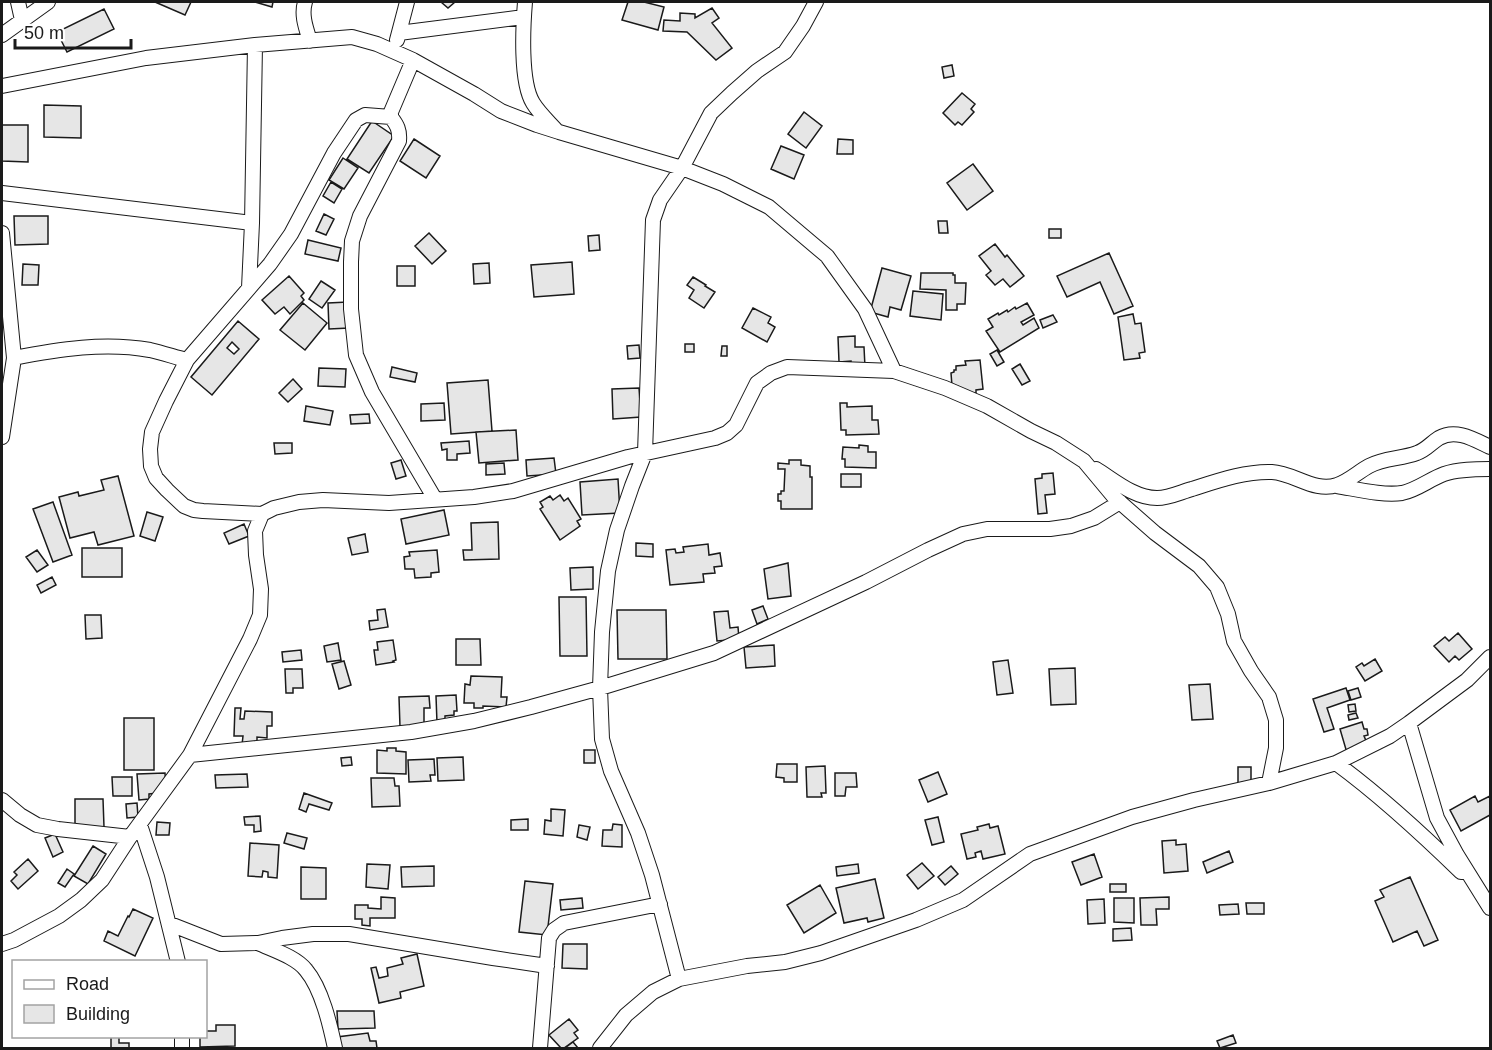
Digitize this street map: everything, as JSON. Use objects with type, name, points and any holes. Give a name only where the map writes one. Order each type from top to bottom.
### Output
[{"type":"street","points":[[18,2],[22,20]]},
{"type":"street","points":[[2,34],[48,2]]},
{"type":"street","points":[[305,2],[304,20],[310,41]]},
{"type":"street","points":[[394,51],[407,2]]},
{"type":"street","points":[[525,2],[524,51],[526,78],[532,101],[559,132]]},
{"type":"street","points":[[679,979],[660,904],[638,833],[611,771],[602,739],[600,688],[608,571],[617,530],[645,453],[653,220],[660,200],[682,168],[711,113],[757,71],[785,52],[804,26],[816,2]]},
{"type":"street","points":[[399,33],[524,17]]},
{"type":"street","points":[[2,86],[146,58],[255,45],[351,37],[377,44],[413,60],[501,111],[559,132],[682,168],[723,184],[769,207],[827,256],[865,309],[894,371]]},
{"type":"street","points":[[249,288],[255,45]]},
{"type":"street","points":[[413,60],[391,117],[400,133],[399,141],[360,216],[352,241],[351,309],[356,355],[372,392],[435,499]]},
{"type":"street","points":[[391,117],[365,114],[356,120],[334,153],[291,234],[270,264],[187,360],[153,432],[150,449],[151,466],[156,478],[184,506],[194,510],[262,514],[274,508],[299,502],[323,500],[389,503],[474,497],[513,491],[645,453],[715,438],[727,433],[736,425],[757,383],[763,377],[787,367],[894,371],[945,388],[987,406],[1056,443],[1135,493],[1158,498],[1257,472],[1289,475],[1322,487],[1337,486],[1402,493],[1445,473],[1491,469]]},
{"type":"street","points":[[2,193],[252,223]]},
{"type":"street","points":[[2,233],[14,358],[2,437]]},
{"type":"street","points":[[14,358],[58,349],[128,347],[187,360]]},
{"type":"street","points":[[1337,486],[1369,466],[1420,453],[1440,438],[1450,434],[1472,438],[1491,447]]},
{"type":"street","points":[[1084,461],[1114,497],[1155,533],[1199,566],[1217,586],[1228,614],[1234,641],[1269,697],[1276,720],[1276,748],[1269,783]]},
{"type":"street","points":[[190,755],[411,732],[474,721],[600,688],[714,653],[963,534],[987,529],[1050,529],[1071,526],[1094,518],[1120,502]]},
{"type":"street","points":[[2,944],[59,916],[81,900],[102,880],[130,837],[190,755],[260,615],[261,589],[255,531],[262,514]]},
{"type":"street","points":[[600,1048],[626,1015],[653,992],[679,979],[747,966],[785,962],[821,953],[916,920],[963,900],[1030,854],[1132,817],[1269,783],[1336,763],[1390,736],[1467,680],[1491,657]]},
{"type":"street","points":[[1409,723],[1437,818],[1456,855],[1491,908]]},
{"type":"street","points":[[1336,763],[1364,783],[1409,822],[1478,890]]},
{"type":"street","points":[[2,800],[37,825],[130,837]]},
{"type":"street","points":[[140,825],[157,877],[178,960]]},
{"type":"street","points":[[540,1048],[549,938],[554,930],[564,923],[660,904]]},
{"type":"street","points":[[170,924],[221,944],[258,943],[313,934],[349,934],[547,966]]},
{"type":"street","points":[[258,943],[288,957],[306,969],[325,1007],[335,1048]]},
{"type":"building","points":[[155,2],[191,2],[185,15]]},
{"type":"building","points":[[255,2],[273,2],[272,7]]},
{"type":"building","points":[[441,2],[455,2],[448,8]]},
{"type":"building","points":[[628,2],[644,2],[664,7],[658,30],[622,20]]},
{"type":"building","points":[[712,8],[719,18],[712,23],[732,48],[716,60],[687,32],[663,31],[664,20],[680,21],[680,13],[695,14],[695,18]]},
{"type":"building","points":[[104,9],[114,29],[67,52],[57,32]]},
{"type":"building","points":[[952,65],[954,76],[944,78],[942,67]]},
{"type":"building","points":[[962,93],[975,104],[971,109],[974,112],[962,125],[958,122],[955,125],[943,113]]},
{"type":"building","points":[[44,105],[81,106],[81,138],[44,137]]},
{"type":"building","points":[[804,112],[822,126],[806,148],[788,134]]},
{"type":"building","points":[[372,121],[394,136],[369,173],[347,159]]},
{"type":"building","points":[[2,125],[28,125],[28,162],[2,161]]},
{"type":"building","points":[[414,139],[440,156],[426,178],[400,161]]},
{"type":"building","points":[[838,139],[853,140],[853,154],[837,154]]},
{"type":"building","points":[[781,146],[804,155],[794,179],[771,169]]},
{"type":"building","points":[[343,158],[358,168],[344,189],[329,180]]},
{"type":"building","points":[[973,164],[993,191],[967,210],[947,183]]},
{"type":"building","points":[[331,182],[342,189],[334,203],[323,196]]},
{"type":"building","points":[[324,214],[334,219],[326,235],[316,231]]},
{"type":"building","points":[[14,216],[48,216],[48,244],[15,245]]},
{"type":"building","points":[[938,221],[947,221],[948,233],[939,233]]},
{"type":"building","points":[[1049,229],[1061,229],[1061,238],[1049,238]]},
{"type":"building","points":[[429,233],[446,251],[432,264],[415,246]]},
{"type":"building","points":[[599,235],[600,250],[589,251],[588,236]]},
{"type":"building","points":[[308,240],[341,248],[338,261],[305,254]]},
{"type":"building","points":[[995,244],[1024,276],[1010,287],[1003,279],[995,285],[986,275],[991,271],[979,256]]},
{"type":"building","points":[[1109,253],[1133,306],[1114,314],[1100,282],[1067,297],[1057,276]]},
{"type":"building","points":[[572,262],[574,294],[534,297],[531,265]]},
{"type":"building","points":[[489,263],[490,283],[474,284],[473,264]]},
{"type":"building","points":[[23,264],[39,265],[38,285],[22,285]]},
{"type":"building","points":[[397,266],[415,266],[415,286],[397,286]]},
{"type":"building","points":[[882,268],[911,276],[901,310],[890,307],[888,317],[870,312]]},
{"type":"building","points":[[921,273],[953,273],[955,283],[966,283],[965,304],[957,304],[957,310],[946,310],[946,290],[920,289]]},
{"type":"building","points":[[289,276],[304,293],[301,296],[304,300],[290,314],[284,307],[275,314],[262,300]]},
{"type":"building","points":[[693,277],[715,292],[704,308],[689,298],[694,290],[687,285]]},
{"type":"building","points":[[321,281],[335,290],[322,308],[309,299]]},
{"type":"building","points":[[913,291],[943,294],[941,320],[910,316]]},
{"type":"building","points":[[348,302],[349,328],[329,329],[328,303]]},
{"type":"building","points":[[303,303],[327,323],[305,350],[280,330]]},
{"type":"building","points":[[1027,303],[1034,315],[1021,322],[1023,325],[1034,318],[1039,328],[1000,352],[986,331],[993,327],[988,319]]},
{"type":"building","points":[[753,308],[771,317],[768,323],[775,327],[767,342],[742,328]]},
{"type":"building","points":[[1133,314],[1135,324],[1141,323],[1145,352],[1139,353],[1140,358],[1124,360],[1118,317]]},
{"type":"building","points":[[1053,315],[1057,322],[1043,328],[1040,320]]},
{"type":"building","points":[[238,321],[259,339],[212,395],[191,377]],"holes":[[[232,342],[239,349],[234,354],[227,348]]]},
{"type":"building","points":[[855,336],[855,347],[864,347],[865,367],[851,368],[851,361],[839,362],[838,337]]},
{"type":"building","points":[[685,344],[694,344],[694,352],[685,352]]},
{"type":"building","points":[[639,345],[640,358],[628,359],[627,346]]},
{"type":"building","points":[[722,346],[727,346],[727,356],[721,356]]},
{"type":"building","points":[[997,350],[1004,362],[997,366],[990,354]]},
{"type":"building","points":[[980,360],[983,389],[976,390],[976,393],[963,394],[952,386],[951,373],[956,370],[956,366],[966,365],[965,361]]},
{"type":"building","points":[[1020,364],[1030,381],[1022,385],[1012,369]]},
{"type":"building","points":[[392,367],[417,373],[415,382],[390,377]]},
{"type":"building","points":[[319,368],[346,369],[345,387],[318,386]]},
{"type":"building","points":[[293,379],[302,389],[288,402],[279,393]]},
{"type":"building","points":[[488,380],[492,431],[451,434],[447,383]]},
{"type":"building","points":[[639,388],[641,417],[613,419],[612,389]]},
{"type":"building","points":[[444,403],[445,420],[421,421],[421,404]]},
{"type":"building","points":[[840,403],[847,403],[847,407],[872,406],[872,420],[878,420],[879,434],[846,435],[846,430],[841,430]]},
{"type":"building","points":[[306,406],[333,411],[330,425],[304,421]]},
{"type":"building","points":[[369,414],[370,423],[351,424],[350,415]]},
{"type":"building","points":[[516,430],[518,460],[479,463],[476,432]]},
{"type":"building","points":[[469,441],[470,453],[457,454],[457,460],[447,460],[447,449],[442,450],[441,443]]},
{"type":"building","points":[[274,443],[292,443],[292,453],[275,454]]},
{"type":"building","points":[[859,445],[868,446],[868,452],[876,452],[876,468],[845,467],[845,459],[842,459],[843,447],[859,448]]},
{"type":"building","points":[[554,458],[556,474],[527,476],[526,460]]},
{"type":"building","points":[[401,460],[406,476],[396,479],[391,463]]},
{"type":"building","points":[[789,460],[801,460],[801,465],[810,466],[812,509],[781,509],[778,494],[784,491],[785,469],[778,469],[778,463],[789,464]]},
{"type":"building","points":[[504,463],[505,474],[486,475],[486,464]]},
{"type":"building","points":[[1053,473],[1055,494],[1045,495],[1047,513],[1038,514],[1035,479],[1042,478],[1042,474]]},
{"type":"building","points":[[841,474],[861,474],[861,487],[841,487]]},
{"type":"building","points":[[118,476],[134,536],[98,545],[94,532],[70,538],[59,497],[78,492],[79,496],[104,490],[101,480]]},
{"type":"building","points":[[618,479],[620,513],[582,515],[580,482]]},
{"type":"building","points":[[560,495],[564,501],[568,498],[581,519],[577,521],[580,526],[560,540],[540,509],[543,507],[540,502],[550,496],[553,500]]},
{"type":"building","points":[[53,502],[72,555],[53,562],[33,509]]},
{"type":"building","points":[[444,510],[449,535],[406,544],[401,519]]},
{"type":"building","points":[[147,512],[163,517],[155,541],[140,536]]},
{"type":"building","points":[[498,522],[499,559],[464,560],[463,550],[472,550],[471,523]]},
{"type":"building","points":[[244,524],[249,536],[229,544],[224,533]]},
{"type":"building","points":[[365,534],[368,552],[352,555],[348,538]]},
{"type":"building","points":[[636,543],[653,544],[653,557],[636,556]]},
{"type":"building","points":[[708,544],[709,555],[720,553],[722,566],[714,567],[715,573],[703,574],[704,582],[670,585],[666,550],[675,549],[676,553],[684,552],[683,547]]},
{"type":"building","points":[[82,548],[122,548],[122,577],[82,577]]},
{"type":"building","points":[[37,550],[48,565],[37,572],[26,557]]},
{"type":"building","points":[[437,550],[439,572],[431,573],[431,577],[415,578],[414,569],[405,569],[404,557],[410,556],[409,552]]},
{"type":"building","points":[[788,563],[791,596],[768,599],[764,569]]},
{"type":"building","points":[[593,567],[593,589],[571,590],[570,568]]},
{"type":"building","points":[[52,577],[56,585],[41,593],[37,585]]},
{"type":"building","points":[[559,597],[586,597],[587,656],[560,656]]},
{"type":"building","points":[[763,606],[768,619],[757,624],[752,610]]},
{"type":"building","points":[[385,609],[388,627],[370,630],[369,621],[378,620],[377,610]]},
{"type":"building","points":[[617,610],[666,610],[667,659],[618,659]]},
{"type":"building","points":[[728,611],[730,628],[738,627],[739,639],[717,641],[714,612]]},
{"type":"building","points":[[85,615],[101,615],[102,638],[86,639]]},
{"type":"building","points":[[1458,633],[1472,649],[1459,660],[1455,656],[1449,662],[1434,646],[1445,637],[1449,641]]},
{"type":"building","points":[[456,639],[480,639],[481,665],[456,665]]},
{"type":"building","points":[[393,640],[396,660],[376,665],[374,650],[378,650],[377,642]]},
{"type":"building","points":[[338,643],[341,660],[327,662],[324,646]]},
{"type":"building","points":[[774,645],[775,666],[746,668],[744,647]]},
{"type":"building","points":[[301,650],[302,660],[283,662],[282,652]]},
{"type":"building","points":[[1375,659],[1382,671],[1365,681],[1356,667],[1362,663],[1364,666]]},
{"type":"building","points":[[1008,660],[1013,693],[997,695],[993,662]]},
{"type":"building","points":[[344,661],[351,685],[339,689],[332,664]]},
{"type":"building","points":[[1075,668],[1076,704],[1051,705],[1049,669]]},
{"type":"building","points":[[285,669],[302,669],[303,688],[293,688],[293,693],[286,693]]},
{"type":"building","points":[[471,676],[502,677],[501,697],[507,697],[506,707],[474,708],[474,703],[464,703],[465,684],[470,685]]},
{"type":"building","points":[[1210,684],[1213,719],[1192,720],[1189,685]]},
{"type":"building","points":[[1346,688],[1350,700],[1327,708],[1334,729],[1324,732],[1313,699]]},
{"type":"building","points":[[1358,688],[1361,697],[1351,700],[1348,691]]},
{"type":"building","points":[[456,695],[457,711],[454,711],[454,715],[445,716],[445,723],[437,723],[436,696]]},
{"type":"building","points":[[429,696],[430,708],[424,708],[424,727],[400,727],[399,697]]},
{"type":"building","points":[[1355,704],[1356,711],[1349,712],[1348,705]]},
{"type":"building","points":[[235,708],[241,708],[240,719],[244,719],[245,711],[272,712],[272,726],[267,726],[267,738],[257,737],[257,746],[242,745],[243,736],[234,736]]},
{"type":"building","points":[[1356,713],[1358,718],[1349,720],[1348,715]]},
{"type":"building","points":[[124,718],[154,718],[154,770],[124,770]]},
{"type":"building","points":[[1362,722],[1364,729],[1367,729],[1368,735],[1364,736],[1367,743],[1347,753],[1340,729]]},
{"type":"building","points":[[387,748],[396,748],[396,751],[406,752],[406,774],[377,773],[377,750],[387,751]]},
{"type":"building","points":[[584,750],[595,750],[595,763],[584,763]]},
{"type":"building","points":[[351,757],[352,765],[342,766],[341,758]]},
{"type":"building","points":[[463,757],[464,780],[438,781],[437,758]]},
{"type":"building","points":[[434,759],[435,775],[430,775],[431,781],[409,782],[408,760]]},
{"type":"building","points":[[777,764],[797,764],[797,782],[784,782],[784,778],[776,777]]},
{"type":"building","points":[[825,766],[826,793],[821,793],[822,797],[807,797],[806,767]]},
{"type":"building","points":[[1238,767],[1251,767],[1251,783],[1238,783]]},
{"type":"building","points":[[938,772],[947,794],[928,802],[919,780]]},
{"type":"building","points":[[165,773],[166,788],[159,793],[149,794],[149,799],[139,800],[137,774]]},
{"type":"building","points":[[835,773],[856,773],[857,787],[846,787],[845,796],[835,796]]},
{"type":"building","points":[[247,774],[248,787],[216,788],[215,775]]},
{"type":"building","points":[[112,777],[132,777],[132,796],[113,796]]},
{"type":"building","points":[[371,778],[394,778],[395,786],[399,786],[400,806],[372,807]]},
{"type":"building","points":[[304,793],[332,803],[329,810],[309,804],[306,812],[299,809]]},
{"type":"building","points":[[1475,796],[1478,802],[1490,796],[1490,815],[1461,831],[1450,810]]},
{"type":"building","points":[[75,799],[103,799],[104,827],[75,828]]},
{"type":"building","points":[[137,803],[138,817],[127,818],[126,804]]},
{"type":"building","points":[[551,809],[565,810],[563,836],[544,834],[545,820],[551,821]]},
{"type":"building","points":[[260,816],[261,831],[254,832],[254,825],[245,825],[244,817]]},
{"type":"building","points":[[938,817],[944,842],[932,845],[925,820]]},
{"type":"building","points":[[528,819],[528,830],[511,830],[511,820]]},
{"type":"building","points":[[157,822],[170,823],[169,835],[156,835]]},
{"type":"building","points":[[613,824],[622,825],[622,847],[602,846],[603,830],[612,830]]},
{"type":"building","points":[[989,824],[990,828],[998,826],[1005,854],[983,859],[981,851],[975,853],[976,857],[967,859],[961,834],[978,830],[977,827]]},
{"type":"building","points":[[579,825],[590,827],[587,840],[577,837]]},
{"type":"building","points":[[287,833],[307,838],[304,849],[284,843]]},
{"type":"building","points":[[55,834],[63,852],[53,857],[45,838]]},
{"type":"building","points":[[1176,840],[1176,845],[1186,844],[1188,871],[1164,873],[1162,841]]},
{"type":"building","points":[[250,843],[279,845],[277,878],[268,877],[268,872],[263,871],[262,877],[248,876]]},
{"type":"building","points":[[93,846],[106,854],[88,884],[74,876]]},
{"type":"building","points":[[1229,851],[1233,862],[1207,873],[1203,862]]},
{"type":"building","points":[[1094,854],[1102,877],[1081,885],[1072,862]]},
{"type":"building","points":[[28,859],[38,871],[18,889],[11,881],[17,875],[14,872]]},
{"type":"building","points":[[922,863],[934,876],[918,889],[907,875]]},
{"type":"building","points":[[367,864],[390,865],[388,889],[366,887]]},
{"type":"building","points":[[858,864],[859,873],[837,876],[836,867]]},
{"type":"building","points":[[434,866],[434,886],[402,887],[401,867]]},
{"type":"building","points":[[951,866],[958,874],[945,885],[938,877]]},
{"type":"building","points":[[301,867],[326,868],[326,899],[301,899]]},
{"type":"building","points":[[67,869],[74,874],[65,887],[58,883]]},
{"type":"building","points":[[1410,877],[1438,940],[1424,946],[1417,931],[1393,942],[1375,901],[1384,897],[1380,890]]},
{"type":"building","points":[[875,879],[884,918],[868,922],[867,918],[844,923],[836,888]]},
{"type":"building","points":[[525,881],[553,884],[547,935],[519,932]]},
{"type":"building","points":[[1110,884],[1126,884],[1126,892],[1110,892]]},
{"type":"building","points":[[820,885],[836,913],[804,933],[787,905]]},
{"type":"building","points":[[381,897],[395,898],[395,918],[370,918],[370,926],[362,925],[362,919],[355,919],[355,905],[368,905],[368,908],[381,909]]},
{"type":"building","points":[[1169,897],[1169,909],[1156,909],[1157,925],[1141,925],[1140,898]]},
{"type":"building","points":[[582,898],[583,908],[561,910],[560,900]]},
{"type":"building","points":[[1114,898],[1134,898],[1134,923],[1114,922]]},
{"type":"building","points":[[1104,899],[1105,923],[1088,924],[1087,900]]},
{"type":"building","points":[[1246,903],[1264,903],[1264,914],[1247,914]]},
{"type":"building","points":[[1238,904],[1239,914],[1220,915],[1219,905]]},
{"type":"building","points":[[133,909],[153,918],[135,956],[104,941],[108,931],[118,936]]},
{"type":"building","points":[[1131,928],[1132,940],[1113,941],[1113,929]]},
{"type":"building","points":[[563,944],[587,944],[587,969],[562,968]]},
{"type":"building","points":[[417,954],[424,986],[400,992],[401,998],[379,1003],[371,968],[376,967],[379,978],[388,976],[387,968],[403,964],[401,958]]},
{"type":"building","points":[[337,1011],[374,1011],[375,1028],[338,1029]]},
{"type":"building","points":[[569,1019],[578,1030],[574,1033],[578,1038],[561,1048],[549,1035]]},
{"type":"building","points":[[216,1025],[235,1025],[235,1046],[200,1047],[200,1038],[207,1038],[207,1031],[216,1031]]},
{"type":"building","points":[[368,1033],[370,1041],[376,1041],[377,1048],[338,1048],[337,1037]]},
{"type":"building","points":[[1233,1035],[1236,1043],[1220,1048],[1217,1041]]},
{"type":"building","points":[[111,1038],[119,1038],[119,1043],[129,1043],[129,1048],[111,1048]]},
{"type":"building","points":[[573,1042],[578,1048],[565,1048]]}]
